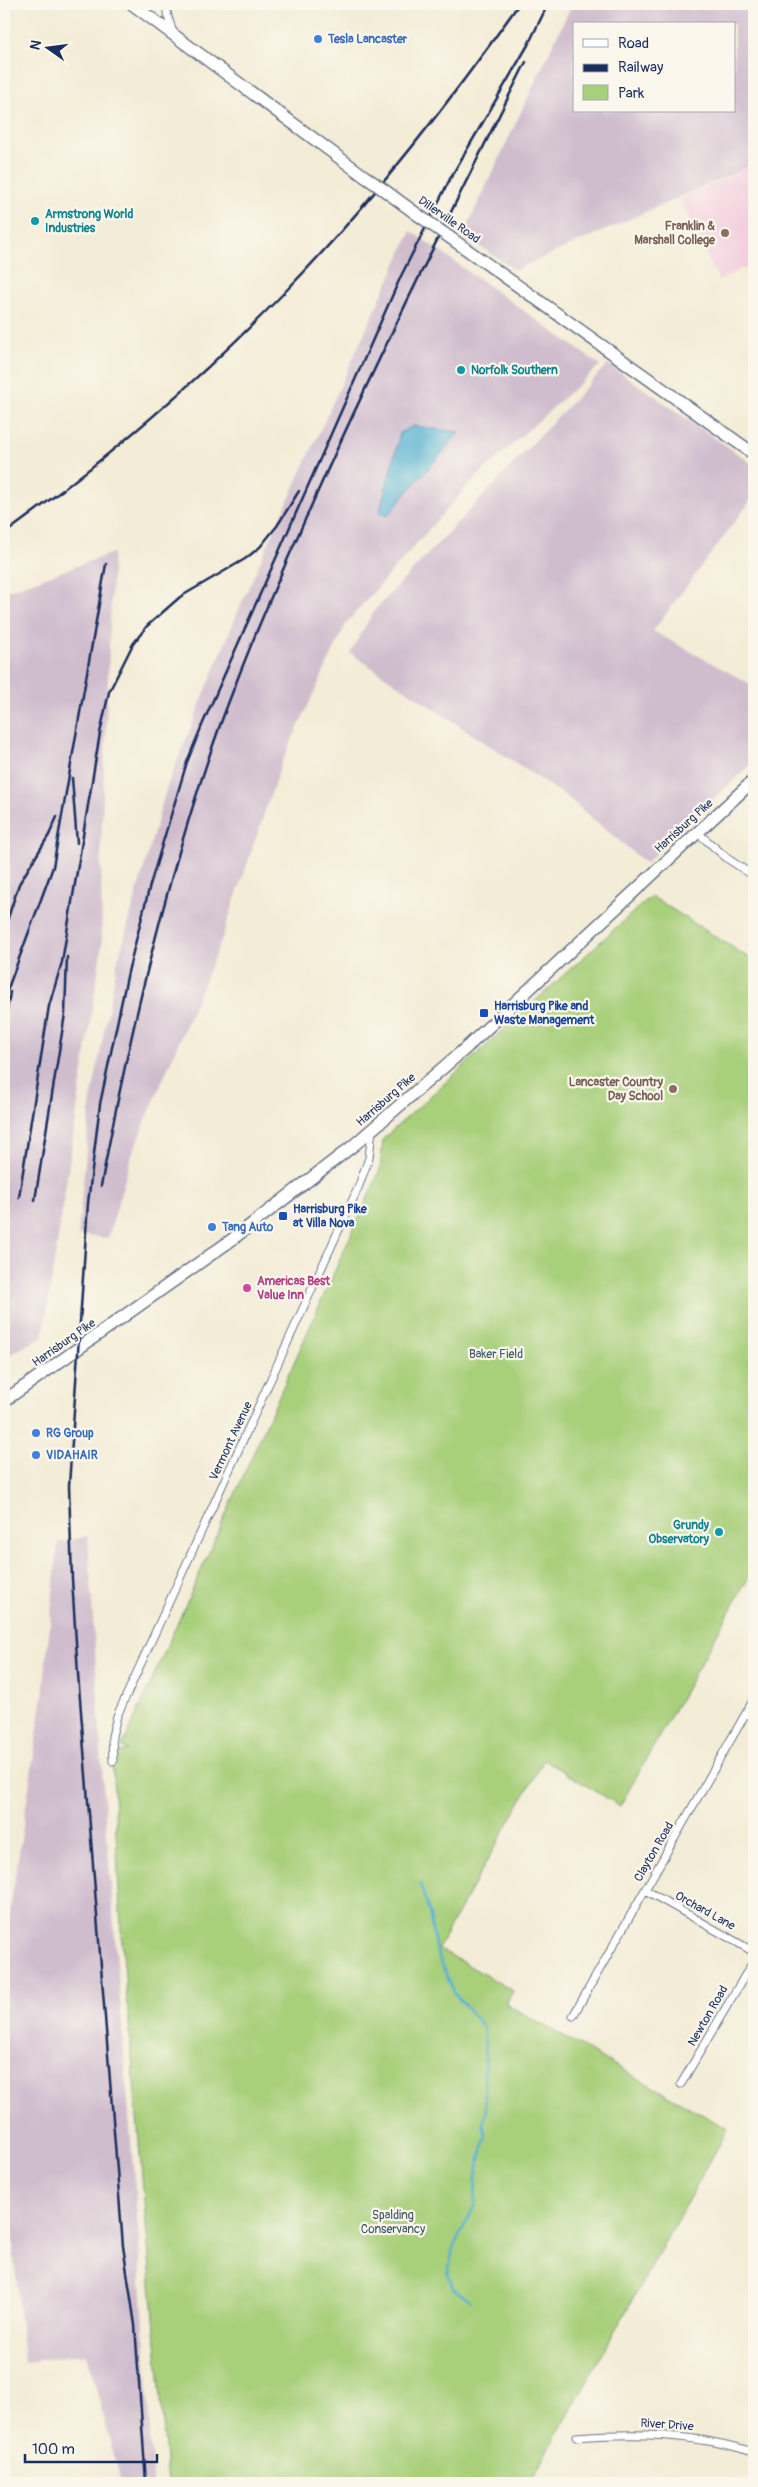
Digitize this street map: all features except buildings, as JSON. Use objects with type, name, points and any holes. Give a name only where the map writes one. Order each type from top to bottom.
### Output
[{"type":"main road","name":"Dillerville Road","points":[[132,4],[364,176],[754,454]]},
{"type":"main road","name":"Harrisburg Pike","points":[[4,1402],[230,1241],[372,1130],[467,1047],[754,780]]},
{"type":"street","points":[[168,4],[168,20],[175,36]]},
{"type":"street","points":[[698,832],[728,859],[754,876]]},
{"type":"street","name":"Vermont Avenue","points":[[113,1761],[112,1736],[117,1716],[358,1188],[371,1152],[372,1130]]},
{"type":"street","name":"Clayton Road","points":[[573,2016],[754,1699]]},
{"type":"street","name":"Orchard Lane","points":[[645,1890],[754,1952]]},
{"type":"street","name":"Newton Road","points":[[681,2084],[754,1960]]},
{"type":"street","name":"River Drive","points":[[576,2436],[633,2433],[669,2435],[718,2442],[754,2452]]},
{"type":"shaded area","points":[[572,4],[754,4],[754,164],[515,270],[463,235]]},
{"type":"shaded area","name":"Franklin & Marshall College","points":[[754,164],[754,268],[741,269],[719,281],[680,199]]},
{"type":"shaded area","points":[[411,231],[600,365],[472,481],[347,622],[281,764],[221,941],[133,1151],[108,1238],[78,1235],[91,1100],[117,964],[167,786],[242,602]]},
{"type":"shaded area","points":[[608,364],[754,465],[754,496],[653,631],[754,686],[754,761],[646,863],[567,797],[350,653],[374,611]]},
{"type":"shaded area","points":[[113,553],[101,846],[102,945],[43,1336],[4,1358],[4,592]]},
{"type":"shaded area","points":[[88,1536],[104,1799],[139,2243],[153,2483],[121,2483],[87,2354],[24,2362],[4,2149],[4,1951],[43,1695],[58,1543]]},
{"type":"green space","name":"Spalding Conservancy","points":[[651,896],[754,961],[754,1568],[620,1806],[544,1760],[438,1948],[513,1991],[506,2004],[728,2129],[530,2483],[168,2483],[121,1929],[112,1754],[128,1750],[122,1747],[380,1170],[383,1139]]},
{"type":"water","points":[[413,426],[460,432],[387,516],[379,514],[400,433]]},
{"type":"waterway","points":[[420,1884],[429,1911],[435,1946],[444,1970],[455,1994],[483,2027],[486,2053],[484,2073],[486,2110],[483,2124],[486,2135],[476,2175],[475,2205],[453,2248],[448,2274],[453,2288],[470,2300]]},
{"type":"railway","points":[[4,534],[77,479],[148,421],[216,360],[281,296],[314,262],[376,191],[464,80],[519,4]]},
{"type":"railway","points":[[146,2483],[135,2325],[123,2246],[72,1579],[69,1486],[88,1203],[100,1104],[128,972],[150,885],[187,762],[401,276],[451,177],[528,45],[548,4]]},
{"type":"railway","points":[[101,1186],[137,1012],[166,897],[200,784],[230,698],[278,581],[367,384],[526,62]]},
{"type":"railway","points":[[19,1197],[49,1006],[62,962],[100,733],[109,692],[133,644],[147,626],[180,597],[245,559],[260,547],[277,526],[299,491]]},
{"type":"railway","points":[[4,999],[53,867],[106,564]]},
{"type":"railway","points":[[72,778],[77,843]]},
{"type":"railway","points":[[4,930],[19,884],[49,835],[57,817]]},
{"type":"railway","points":[[35,1200],[65,1014],[67,957]]},
{"type":"railway","points":[[4,1029],[10,992]]},
{"type":"place","name":"Tesla Lancaster","points":[[318,39]]},
{"type":"place","name":"Armstrong World Industries","points":[[35,221]]},
{"type":"place","name":"Franklin & Marshall College","points":[[725,233]]},
{"type":"place","name":"Norfolk Southern","points":[[461,370]]},
{"type":"place","name":"Harrisburg Pike and Waste Management","points":[[484,1013]]},
{"type":"place","name":"Lancaster Country Day School","points":[[673,1089]]},
{"type":"place","name":"Harrisburg Pike at Villa Nova","points":[[283,1216]]},
{"type":"place","name":"Tang Auto","points":[[212,1227]]},
{"type":"place","name":"Americas Best Value Inn","points":[[247,1288]]},
{"type":"place","name":"RG Group","points":[[36,1433]]},
{"type":"place","name":"VIDAHAIR","points":[[36,1455]]},
{"type":"place","name":"Grundy Observatory","points":[[719,1532]]},
{"type":"park label","name":"Baker Field","points":[[496,1354]]}]
